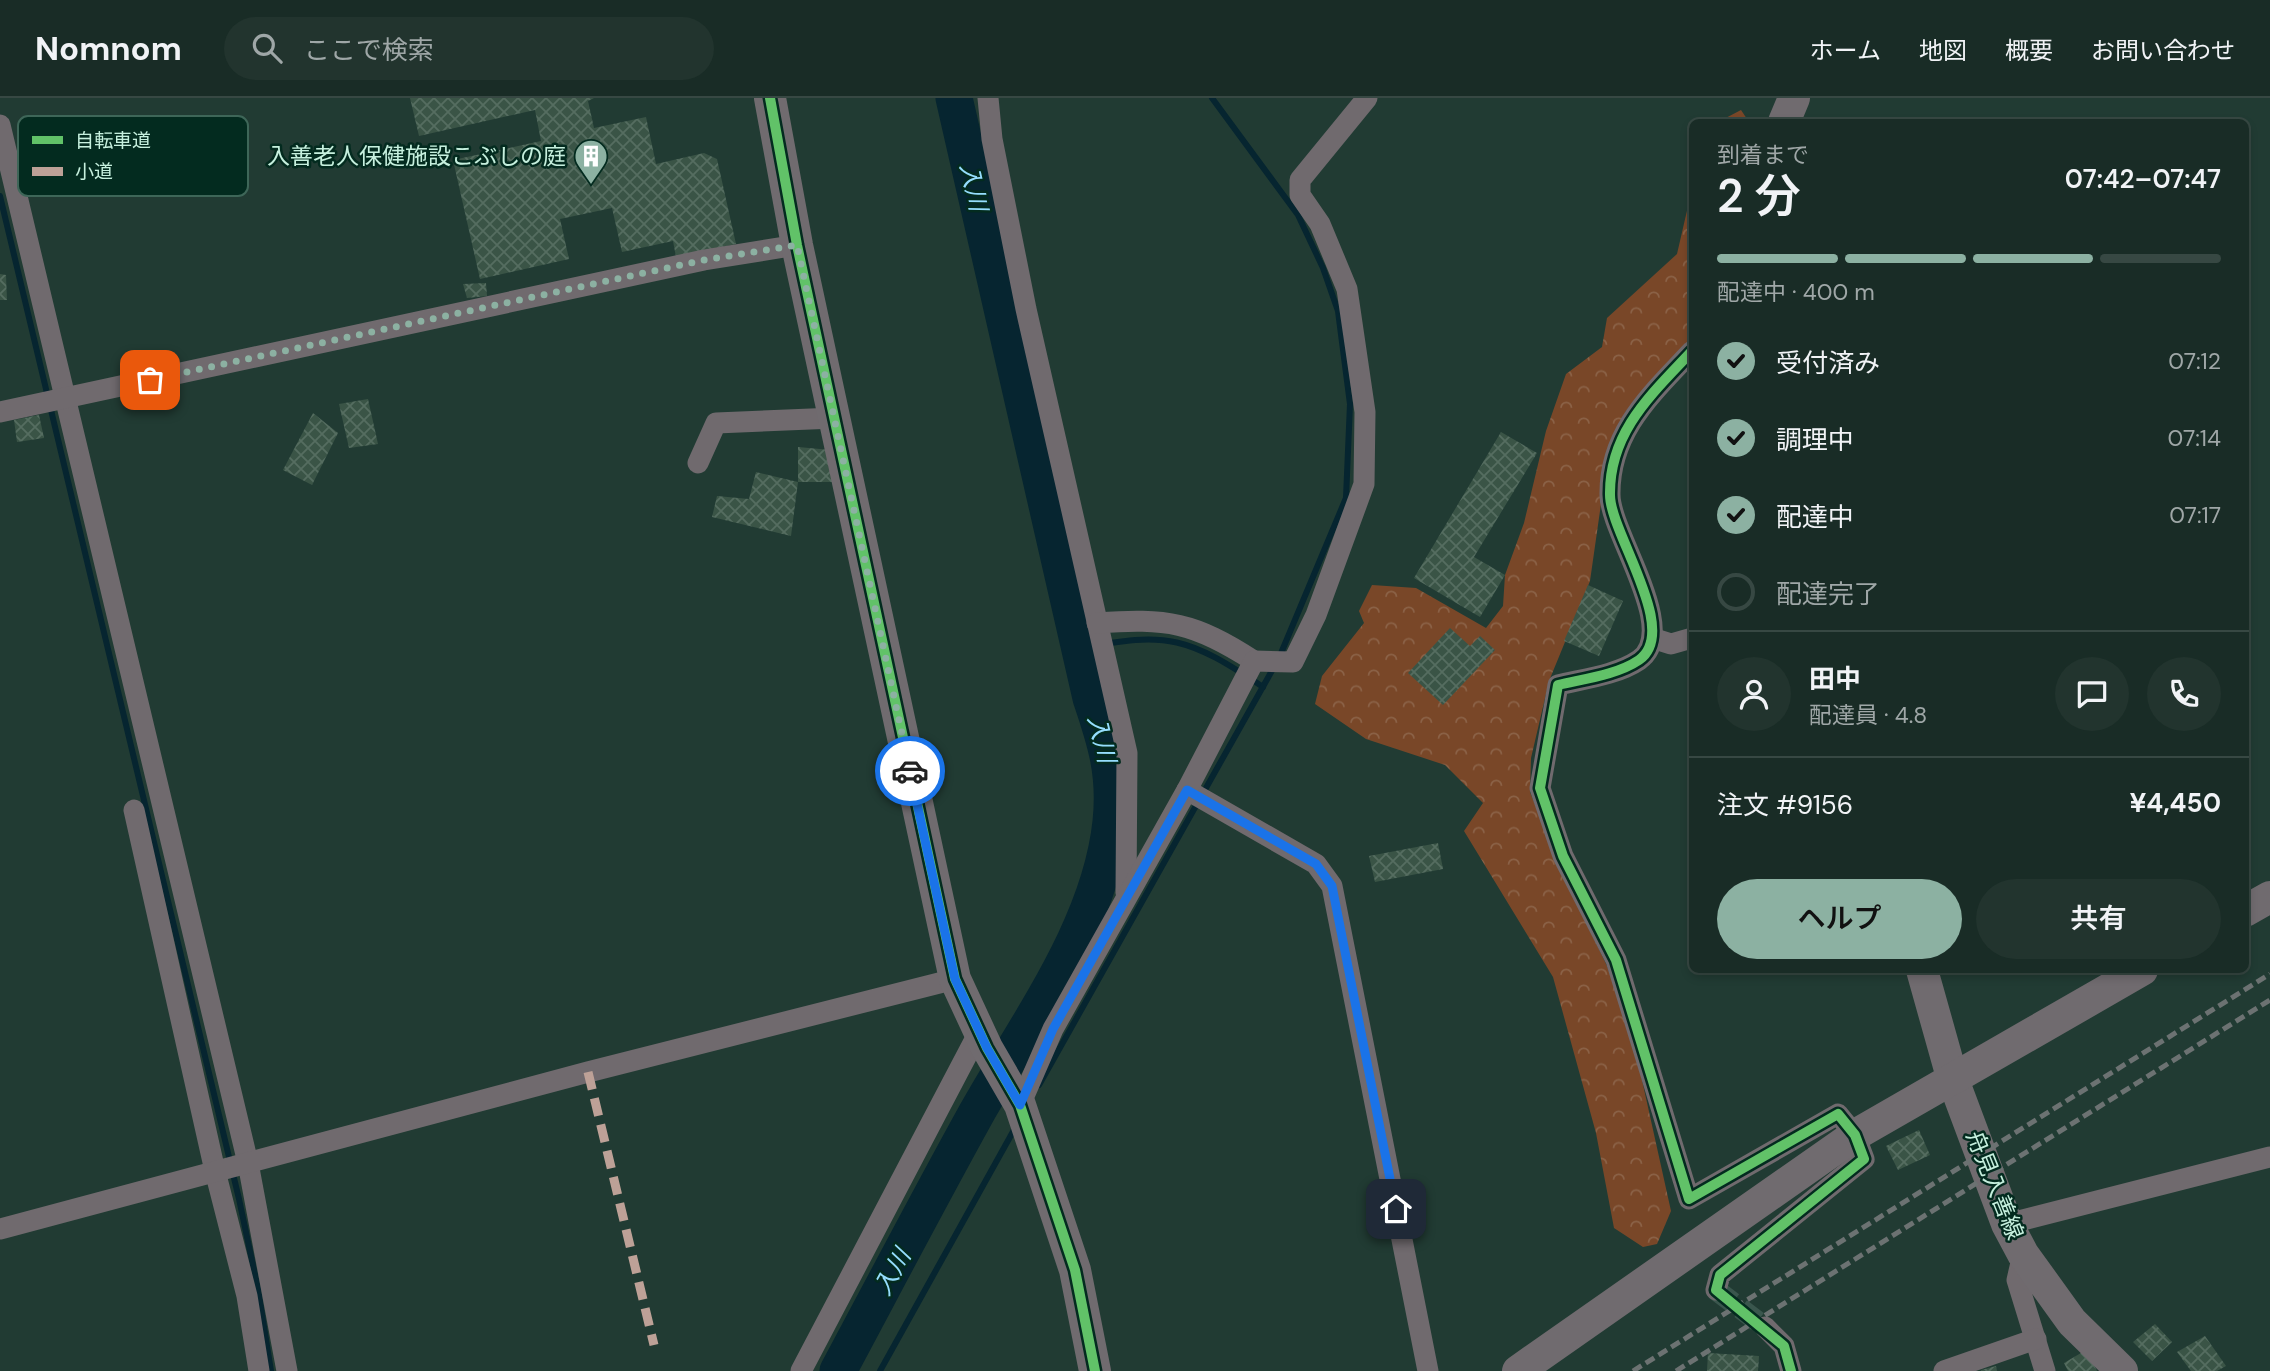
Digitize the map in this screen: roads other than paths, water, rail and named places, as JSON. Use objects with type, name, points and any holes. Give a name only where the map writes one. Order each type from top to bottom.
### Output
[{"type":"street","points":[[770,98],[797,245],[955,979],[983,1040],[1016,1099],[1075,1270],[1095,1371]]},
{"type":"street","points":[[988,98],[992,139],[1026,309],[1127,753],[1126,894]]},
{"type":"street","points":[[1097,623],[1160,620],[1191,627],[1222,640],[1254,661],[1293,662],[1316,615],[1364,484],[1365,412],[1348,289],[1320,224],[1300,195],[1300,180],[1367,98]]},
{"type":"street","points":[[1785,119],[1794,98]]},
{"type":"street","points":[[0,125],[248,1163],[287,1371]]},
{"type":"street","points":[[0,412],[690,263],[797,245]]},
{"type":"street","points":[[1689,354],[1634,412],[1618,451],[1609,496],[1651,611],[1652,638],[1642,659],[1620,669],[1558,685],[1540,788],[1563,856],[1616,960],[1689,1199],[1838,1114],[1855,1135],[1864,1159],[1720,1275],[1716,1290]]},
{"type":"street","points":[[698,463],[716,424],[835,418]]},
{"type":"street","points":[[1652,638],[1671,644],[1689,639]]},
{"type":"street","points":[[1016,1099],[1126,894],[1187,790],[1254,661]]},
{"type":"street","points":[[1187,790],[1316,864],[1332,886],[1428,1371]]},
{"type":"street","points":[[134,810],[215,1171],[247,1296],[259,1371]]},
{"type":"street","points":[[2249,909],[2270,897]]},
{"type":"street","name":"舟見入善線","points":[[1923,973],[1952,1077],[2007,1224],[2023,1254],[2072,1322],[2122,1371]]},
{"type":"street","points":[[1518,1371],[1855,1135],[2137,973]]},
{"type":"street","points":[[0,1229],[588,1072],[955,979]]},
{"type":"street","points":[[801,1371],[983,1040]]},
{"type":"street","points":[[2007,1224],[2270,1157]]},
{"type":"street","points":[[2023,1254],[2017,1280],[2045,1371]]},
{"type":"street","points":[[1765,1327],[1784,1346],[1791,1371]]},
{"type":"street","points":[[1944,1371],[2036,1339]]},
{"type":"waterway","name":"入川","points":[[838,1371],[976,1114],[1077,937],[1104,861],[1111,822],[1112,789],[1108,758],[1091,698],[954,98]]},
{"type":"waterway","points":[[1212,98],[1298,215],[1323,268],[1338,311],[1350,404],[1346,498],[1279,658]]},
{"type":"waterway","points":[[0,196],[239,1199],[258,1289],[271,1371]]},
{"type":"waterway","points":[[1080,649],[1135,640],[1177,642],[1216,658],[1263,687]]},
{"type":"waterway","points":[[1039,1085],[1274,667]]},
{"type":"waterway","points":[[880,1371],[1015,1128]]},
{"type":"tunnel","points":[[1716,1290],[1765,1327]]},
{"type":"railway","points":[[1633,1371],[2270,974]]},
{"type":"railway","points":[[1676,1371],[2270,1000]]},
{"type":"place","name":"入善老人保健施設こぶしの庭","points":[[591,186]]}]
